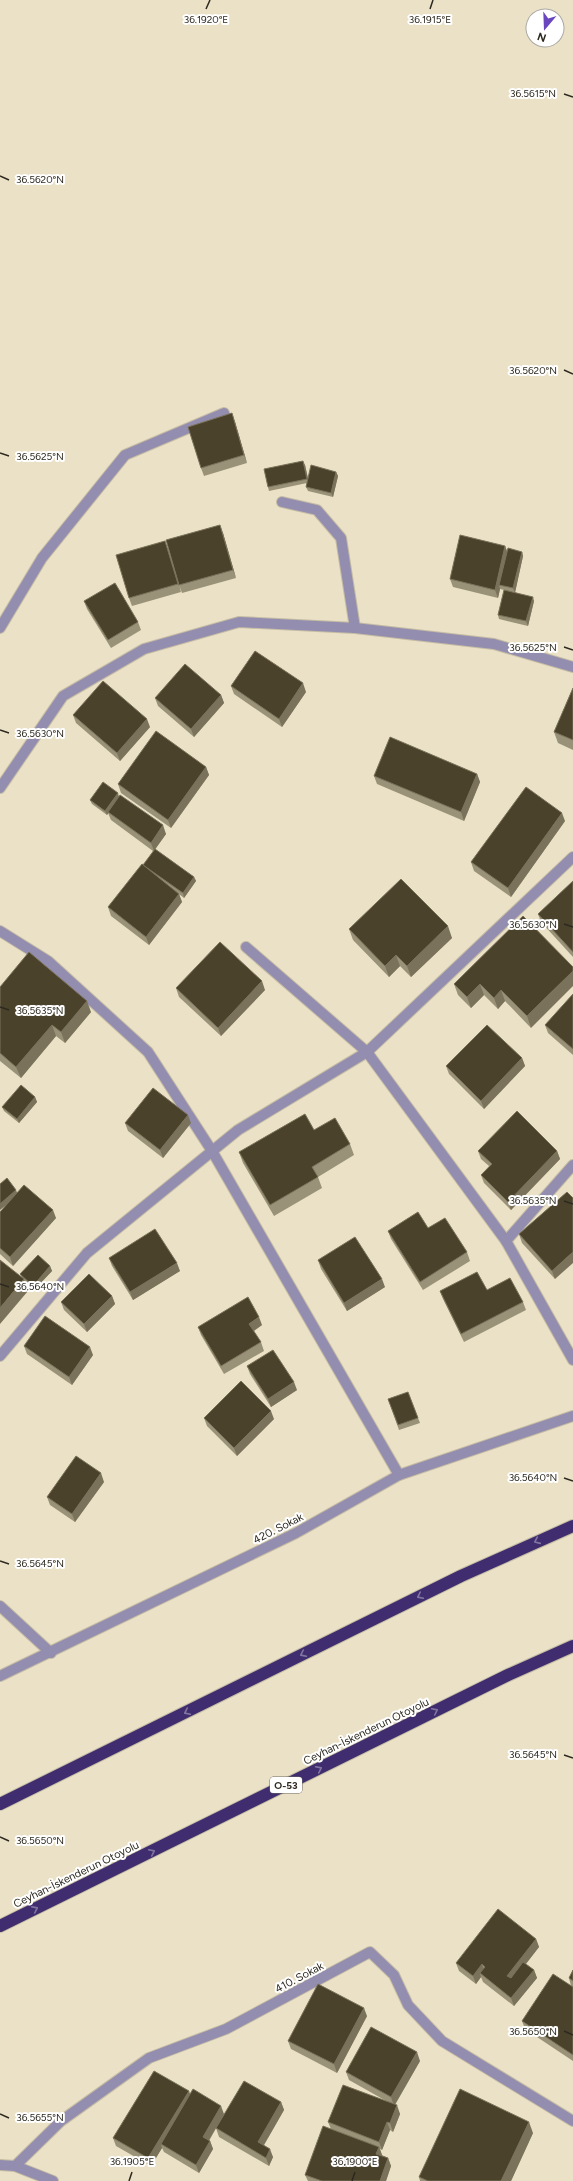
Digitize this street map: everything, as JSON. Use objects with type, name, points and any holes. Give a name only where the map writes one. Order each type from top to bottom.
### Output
[{"type":"highway","points":[[0,1804],[461,1576],[573,1526]]},
{"type":"highway","name":"Ceyhan-İskenderun Otoyolu","points":[[0,1926],[508,1675],[573,1646]]},
{"type":"street","points":[[0,628],[42,558],[124,454],[224,414]]},
{"type":"street","points":[[282,502],[317,510],[341,538],[356,628]]},
{"type":"street","points":[[0,788],[63,696],[144,648],[239,622],[356,628],[494,644],[573,667]]},
{"type":"street","points":[[0,1356],[87,1253],[238,1130],[367,1052],[573,857]]},
{"type":"street","points":[[0,931],[48,961],[148,1052],[212,1151],[399,1475]]},
{"type":"street","points":[[246,948],[367,1052],[506,1240],[573,1360]]},
{"type":"street","points":[[506,1240],[573,1165]]},
{"type":"street","name":"420. Sokak","points":[[0,1676],[296,1533],[399,1475],[573,1416]]},
{"type":"street","points":[[0,1606],[52,1652]]},
{"type":"street","name":"410. Sokak","points":[[15,2166],[61,2121],[149,2058],[226,2029],[370,1952],[394,1975],[408,2005],[442,2041],[573,2121]]},
{"type":"street","points":[[0,2165],[15,2166],[52,2181]]},
{"type":"building","points":[[232,413],[244,455],[201,468],[188,427]]},
{"type":"building","points":[[303,461],[307,479],[268,487],[264,469]]},
{"type":"building","points":[[311,465],[336,472],[331,493],[306,487]]},
{"type":"building","points":[[220,525],[233,570],[179,585],[166,540]]},
{"type":"building","points":[[460,535],[505,546],[495,590],[450,579]]},
{"type":"building","points":[[165,541],[178,584],[129,598],[116,555]]},
{"type":"building","points":[[508,548],[522,552],[513,588],[499,585]]},
{"type":"building","points":[[115,583],[138,622],[108,640],[84,601]]},
{"type":"building","points":[[504,590],[533,597],[526,621],[498,615]]},
{"type":"building","points":[[255,651],[303,683],[279,719],[231,686]]},
{"type":"building","points":[[185,664],[221,695],[191,729],[155,698]]},
{"type":"building","points":[[103,681],[147,719],[117,753],[73,715]]},
{"type":"building","points":[[573,688],[573,740],[554,732]]},
{"type":"building","points":[[156,731],[206,767],[168,820],[118,784]]},
{"type":"building","points":[[390,737],[477,774],[461,812],[374,776]]},
{"type":"building","points":[[103,782],[118,793],[105,811],[90,800]]},
{"type":"building","points":[[526,787],[562,813],[508,888],[471,862]]},
{"type":"building","points":[[120,795],[163,825],[151,843],[108,812]]},
{"type":"building","points":[[155,849],[194,877],[183,893],[143,865]]},
{"type":"building","points":[[142,864],[179,894],[146,937],[108,907]]},
{"type":"building","points":[[401,879],[448,926],[407,966],[396,955],[385,966],[349,929]]},
{"type":"building","points":[[573,881],[573,952],[538,914]]},
{"type":"building","points":[[523,916],[573,967],[573,971],[527,1016],[501,990],[494,998],[480,984],[467,997],[454,984]]},
{"type":"building","points":[[220,942],[262,981],[218,1028],[176,988]]},
{"type":"building","points":[[29,952],[87,1001],[61,1032],[52,1025],[16,1067],[0,1053],[0,987]]},
{"type":"building","points":[[573,994],[573,1049],[545,1025]]},
{"type":"building","points":[[487,1025],[522,1058],[481,1101],[446,1066]]},
{"type":"building","points":[[21,1085],[35,1097],[17,1119],[2,1107]]},
{"type":"building","points":[[153,1088],[188,1115],[160,1150],[125,1123]]},
{"type":"building","points":[[517,1111],[557,1151],[508,1202],[481,1175],[492,1164],[478,1151]]},
{"type":"building","points":[[305,1114],[314,1130],[335,1118],[350,1144],[312,1167],[318,1177],[270,1205],[239,1152]]},
{"type":"building","points":[[7,1178],[16,1190],[0,1204],[0,1184]]},
{"type":"building","points":[[24,1185],[53,1210],[10,1257],[0,1248],[0,1212]]},
{"type":"building","points":[[567,1192],[573,1198],[573,1252],[552,1271],[519,1234]]},
{"type":"building","points":[[418,1212],[428,1228],[445,1218],[467,1252],[420,1282],[388,1231]]},
{"type":"building","points":[[155,1229],[177,1263],[130,1292],[109,1258]]},
{"type":"building","points":[[355,1237],[382,1279],[344,1303],[318,1260]]},
{"type":"building","points":[[38,1255],[50,1266],[33,1286],[20,1274]]},
{"type":"building","points":[[0,1260],[24,1279],[0,1308]]},
{"type":"building","points":[[477,1272],[487,1290],[510,1278],[523,1302],[461,1334],[440,1291]]},
{"type":"building","points":[[89,1274],[112,1296],[84,1324],[61,1302]]},
{"type":"building","points":[[248,1297],[259,1317],[249,1324],[261,1342],[221,1366],[198,1327]]},
{"type":"building","points":[[45,1316],[90,1347],[69,1377],[24,1346]]},
{"type":"building","points":[[273,1350],[294,1382],[268,1399],[247,1366]]},
{"type":"building","points":[[241,1381],[271,1411],[234,1448],[204,1418]]},
{"type":"building","points":[[408,1392],[418,1418],[398,1425],[388,1399]]},
{"type":"building","points":[[76,1456],[101,1473],[72,1514],[47,1497]]},
{"type":"building","points":[[498,1909],[536,1939],[507,1976],[511,1978],[523,1962],[534,1970],[511,1998],[480,1973],[485,1967],[482,1964],[473,1976],[456,1963]]},
{"type":"building","points":[[573,1970],[573,1981],[569,1978]]},
{"type":"building","points":[[553,1974],[573,1987],[573,2055],[522,2021]]},
{"type":"building","points":[[318,1984],[364,2008],[334,2064],[288,2041]]},
{"type":"building","points":[[371,2027],[417,2052],[391,2097],[346,2072]]},
{"type":"building","points":[[154,2071],[189,2091],[148,2158],[113,2138]]},
{"type":"building","points":[[244,2081],[281,2102],[258,2142],[270,2149],[266,2158],[216,2128]]},
{"type":"building","points":[[343,2085],[397,2105],[390,2123],[387,2122],[379,2142],[328,2122]]},
{"type":"building","points":[[193,2089],[221,2106],[203,2137],[210,2141],[196,2165],[161,2144]]},
{"type":"building","points":[[460,2089],[529,2122],[501,2181],[428,2181],[419,2177]]},
{"type":"building","points":[[323,2126],[379,2147],[376,2154],[388,2158],[380,2181],[322,2181],[305,2175]]}]
